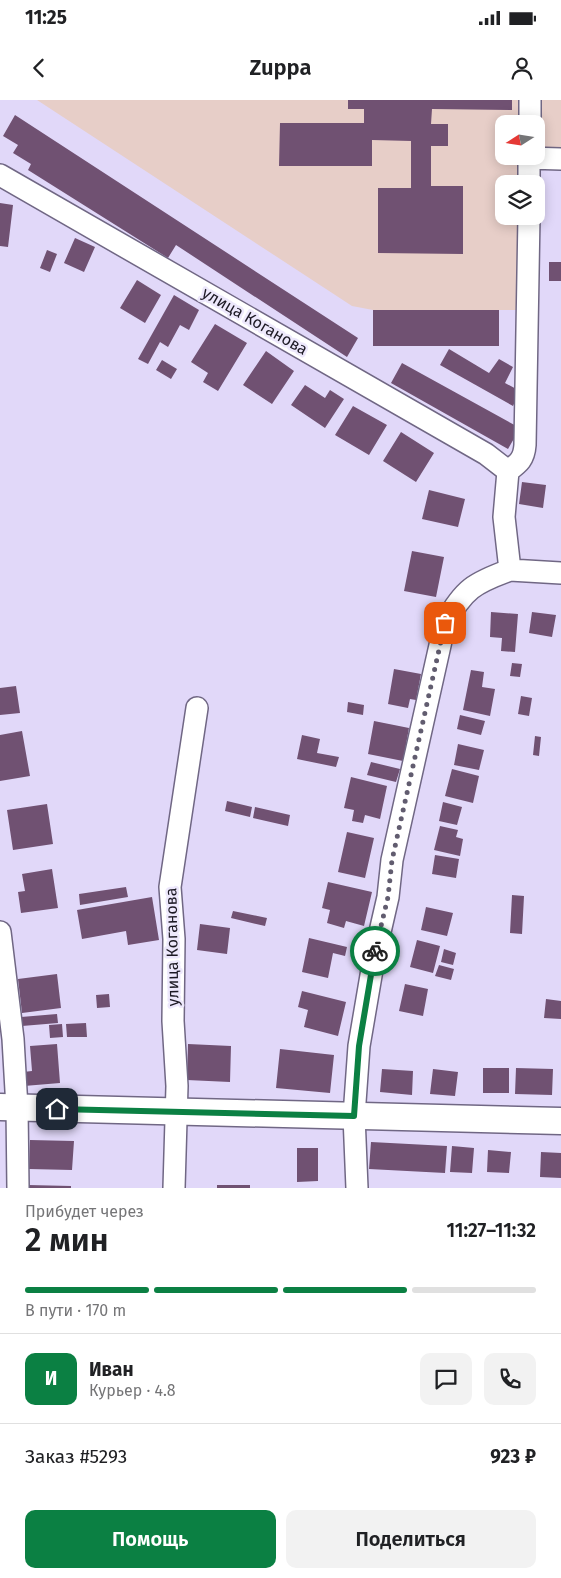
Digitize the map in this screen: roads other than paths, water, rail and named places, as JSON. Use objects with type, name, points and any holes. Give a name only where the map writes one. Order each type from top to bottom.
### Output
[{"type":"street","points":[[530,100],[530,115]]},
{"type":"street","points":[[545,158],[561,159]]},
{"type":"street","name":"улица Коганова","points":[[0,175],[486,454],[508,471]]},
{"type":"street","points":[[510,570],[504,518],[508,471],[519,463],[524,456],[525,445],[529,225]]},
{"type":"street","points":[[357,1188],[354,1116],[359,1046],[374,958],[388,897],[392,860],[445,623],[463,594],[478,583],[510,570],[561,573]]},
{"type":"street","name":"улица Коганова","points":[[174,1188],[177,1086],[173,1021],[174,939],[170,887],[197,708]]},
{"type":"street","points":[[0,932],[13,1039],[8,1108],[18,1188]]},
{"type":"street","points":[[8,1108],[561,1121]]}]
